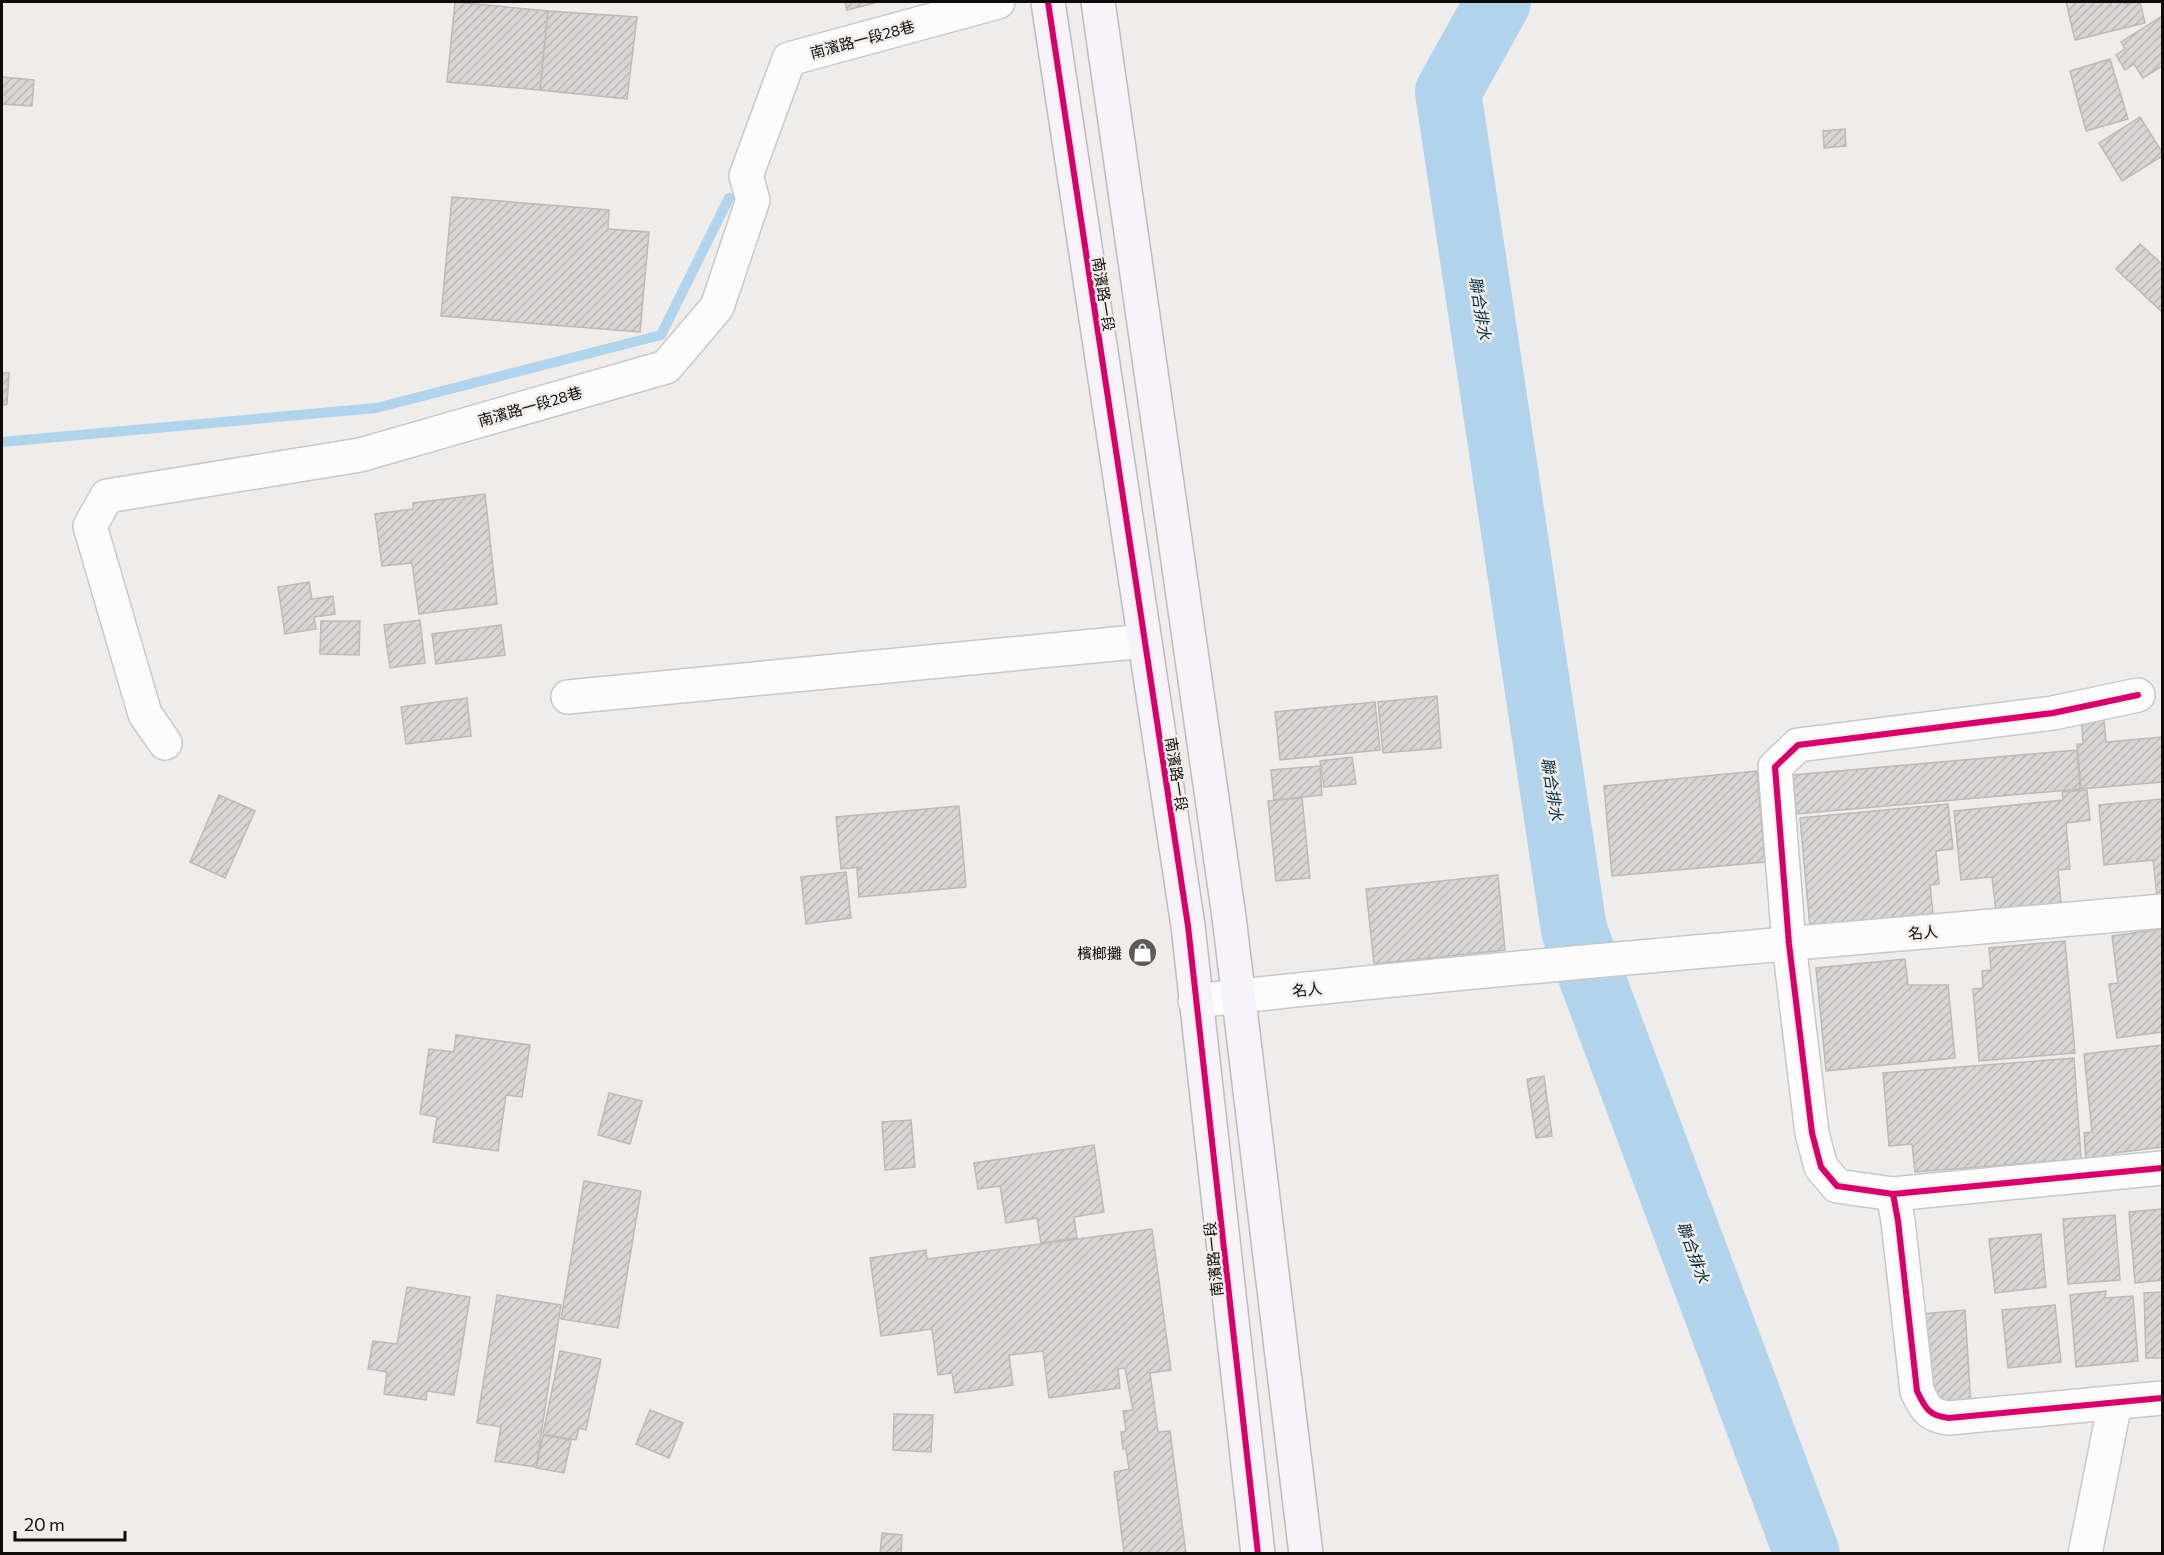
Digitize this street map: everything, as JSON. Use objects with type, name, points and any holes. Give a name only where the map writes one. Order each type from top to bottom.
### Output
[{"type":"main road","name":"南濱路一段","points":[[1048,2],[1188,926],[1258,1554]]},
{"type":"main road","name":"南濱路一段","points":[[1098,2],[1229,917],[1306,1554]]},
{"type":"street","name":"南濱路一段28巷","points":[[165,742],[145,714],[90,526],[107,496],[360,455],[666,366],[717,307],[753,201],[746,176],[789,59],[998,2]]},
{"type":"street","points":[[568,697],[1145,641]]},
{"type":"street","points":[[2138,695],[2053,713],[1798,745],[1775,767],[1789,944],[1812,1133],[1821,1167],[1837,1186],[1893,1194],[2163,1168]]},
{"type":"street","name":"名人","points":[[1196,1001],[1683,952],[2163,911]]},
{"type":"street","points":[[1893,1194],[1917,1391],[1923,1405],[1935,1416],[1949,1418],[2163,1398]]},
{"type":"street","points":[[2085,1554],[2115,1403]]},
{"type":"building","points":[[455,2],[548,11],[540,90],[447,82]]},
{"type":"building","points":[[845,2],[878,2],[847,10]]},
{"type":"building","points":[[2066,2],[2124,2],[2124,4],[2140,2],[2145,23],[2075,40]]},
{"type":"building","points":[[548,11],[637,17],[627,99],[540,90]]},
{"type":"building","points":[[2162,16],[2162,66],[2143,78],[2134,64],[2125,70],[2116,55],[2125,49],[2121,42]]},
{"type":"building","points":[[2110,59],[2128,119],[2086,131],[2070,71]]},
{"type":"building","points":[[2,77],[34,80],[32,106],[2,104]]},
{"type":"building","points":[[2140,117],[2162,152],[2162,156],[2122,181],[2099,143]]},
{"type":"building","points":[[1845,129],[1846,146],[1824,148],[1823,131]]},
{"type":"building","points":[[452,197],[609,210],[608,229],[649,232],[640,332],[441,316]]},
{"type":"building","points":[[2140,244],[2162,264],[2162,312],[2116,269]]},
{"type":"building","points":[[2,373],[9,373],[7,404],[2,406]]},
{"type":"building","points":[[485,494],[497,604],[419,614],[412,563],[382,566],[375,514],[413,509],[413,503]]},
{"type":"building","points":[[309,582],[312,599],[333,596],[335,614],[314,617],[316,629],[285,634],[278,587]]},
{"type":"building","points":[[420,620],[425,663],[390,668],[384,625]]},
{"type":"building","points":[[321,621],[360,621],[359,655],[320,654]]},
{"type":"building","points":[[501,625],[505,655],[436,664],[432,634]]},
{"type":"building","points":[[1437,696],[1441,748],[1383,753],[1378,702]]},
{"type":"building","points":[[467,698],[471,736],[406,744],[401,707]]},
{"type":"building","points":[[1375,702],[1380,750],[1280,760],[1275,712]]},
{"type":"building","points":[[2103,712],[2106,742],[2162,737],[2162,782],[2081,789],[2077,744],[2083,744],[2081,714]]},
{"type":"building","points":[[2077,750],[2080,789],[1796,814],[1793,775]]},
{"type":"building","points":[[1352,757],[1356,784],[1324,787],[1320,761]]},
{"type":"building","points":[[1320,766],[1322,795],[1274,800],[1271,770]]},
{"type":"building","points":[[1757,771],[1765,862],[1612,876],[1604,786]]},
{"type":"building","points":[[2087,790],[2090,820],[2066,823],[2070,869],[2058,870],[2061,904],[1996,911],[1992,877],[1961,880],[1954,811],[2063,800],[2062,792]]},
{"type":"building","points":[[219,795],[255,811],[225,878],[190,862]]},
{"type":"building","points":[[1302,798],[1310,878],[1276,881],[1268,801]]},
{"type":"building","points":[[2162,799],[2162,896],[2157,896],[2153,860],[2104,865],[2099,805]]},
{"type":"building","points":[[1948,804],[1953,849],[1936,851],[1939,884],[1930,885],[1933,914],[1810,927],[1800,818]]},
{"type":"building","points":[[959,806],[966,887],[859,897],[857,869],[861,867],[841,869],[836,817]]},
{"type":"building","points":[[846,872],[851,918],[806,924],[801,877]]},
{"type":"building","points":[[1498,875],[1505,950],[1374,964],[1366,889]]},
{"type":"building","points":[[2162,929],[2162,1032],[2117,1038],[2109,984],[2118,983],[2112,936]]},
{"type":"building","points":[[2065,941],[2075,1053],[1979,1061],[1973,989],[1983,988],[1982,971],[1991,970],[1989,948]]},
{"type":"building","points":[[1905,959],[1908,985],[1948,985],[1955,1058],[1826,1071],[1816,968]]},
{"type":"building","points":[[456,1035],[530,1045],[522,1097],[506,1095],[498,1151],[433,1142],[437,1117],[420,1114],[429,1049],[454,1052]]},
{"type":"building","points":[[2162,1045],[2162,1147],[2114,1153],[2115,1159],[2086,1162],[2084,1133],[2092,1132],[2084,1054]]},
{"type":"building","points":[[2074,1058],[2081,1159],[1915,1172],[1912,1144],[1889,1146],[1883,1073]]},
{"type":"building","points":[[1544,1076],[1552,1136],[1536,1138],[1527,1079]]},
{"type":"building","points":[[609,1093],[642,1101],[630,1144],[598,1135]]},
{"type":"building","points":[[911,1120],[915,1167],[885,1170],[882,1122]]},
{"type":"building","points":[[1094,1145],[1104,1212],[1074,1217],[1077,1238],[1041,1243],[1037,1218],[1006,1223],[1000,1186],[978,1189],[974,1163]]},
{"type":"building","points":[[584,1181],[641,1191],[618,1328],[561,1319]]},
{"type":"building","points":[[2162,1209],[2162,1280],[2135,1283],[2129,1212]]},
{"type":"building","points":[[2115,1215],[2120,1280],[2068,1284],[2063,1219]]},
{"type":"building","points":[[1152,1229],[1171,1370],[1150,1373],[1158,1432],[1170,1431],[1186,1554],[1124,1554],[1114,1472],[1129,1469],[1121,1432],[1126,1431],[1123,1411],[1133,1410],[1125,1368],[1118,1369],[1120,1388],[1049,1398],[1043,1351],[1009,1355],[1013,1385],[955,1393],[952,1373],[938,1375],[932,1329],[881,1336],[870,1258],[926,1250],[927,1259]]},
{"type":"building","points":[[2041,1234],[2046,1287],[1995,1293],[1989,1239]]},
{"type":"building","points":[[407,1287],[470,1297],[454,1395],[427,1391],[426,1400],[384,1394],[387,1372],[368,1369],[373,1341],[397,1344]]},
{"type":"building","points":[[2106,1291],[2105,1298],[2133,1296],[2138,1361],[2076,1367],[2070,1295]]},
{"type":"building","points":[[2162,1292],[2162,1358],[2146,1358],[2144,1293]]},
{"type":"building","points":[[497,1295],[561,1305],[536,1467],[495,1461],[501,1427],[477,1423]]},
{"type":"building","points":[[2055,1305],[2061,1362],[2008,1368],[2002,1310]]},
{"type":"building","points":[[1965,1310],[1971,1407],[1938,1409],[1927,1400],[1921,1314]]},
{"type":"building","points":[[560,1351],[601,1359],[586,1430],[579,1428],[576,1440],[543,1434]]},
{"type":"building","points":[[650,1410],[683,1423],[669,1458],[636,1444]]},
{"type":"building","points":[[894,1414],[933,1415],[931,1452],[893,1450]]},
{"type":"building","points":[[543,1435],[571,1440],[564,1473],[536,1468]]},
{"type":"building","points":[[882,1533],[902,1535],[901,1554],[880,1554]]},
{"type":"waterway","name":"聯合排水","points":[[1498,2],[1448,92],[1574,930],[1807,1554]]},
{"type":"waterway","points":[[2,442],[376,408],[661,335],[729,198]]},
{"type":"cycle path","points":[[1048,2],[1188,926],[1258,1554]]},
{"type":"cycle path","points":[[2138,695],[2053,713],[1798,745],[1775,767],[1789,944],[1812,1133],[1821,1167],[1837,1186],[1893,1194],[2162,1168]]},
{"type":"cycle path","points":[[1893,1194],[1917,1391],[1925,1406],[1932,1413],[1949,1418],[2162,1398]]},
{"type":"place","name":"檳榔攤","points":[[1143,953]]}]
